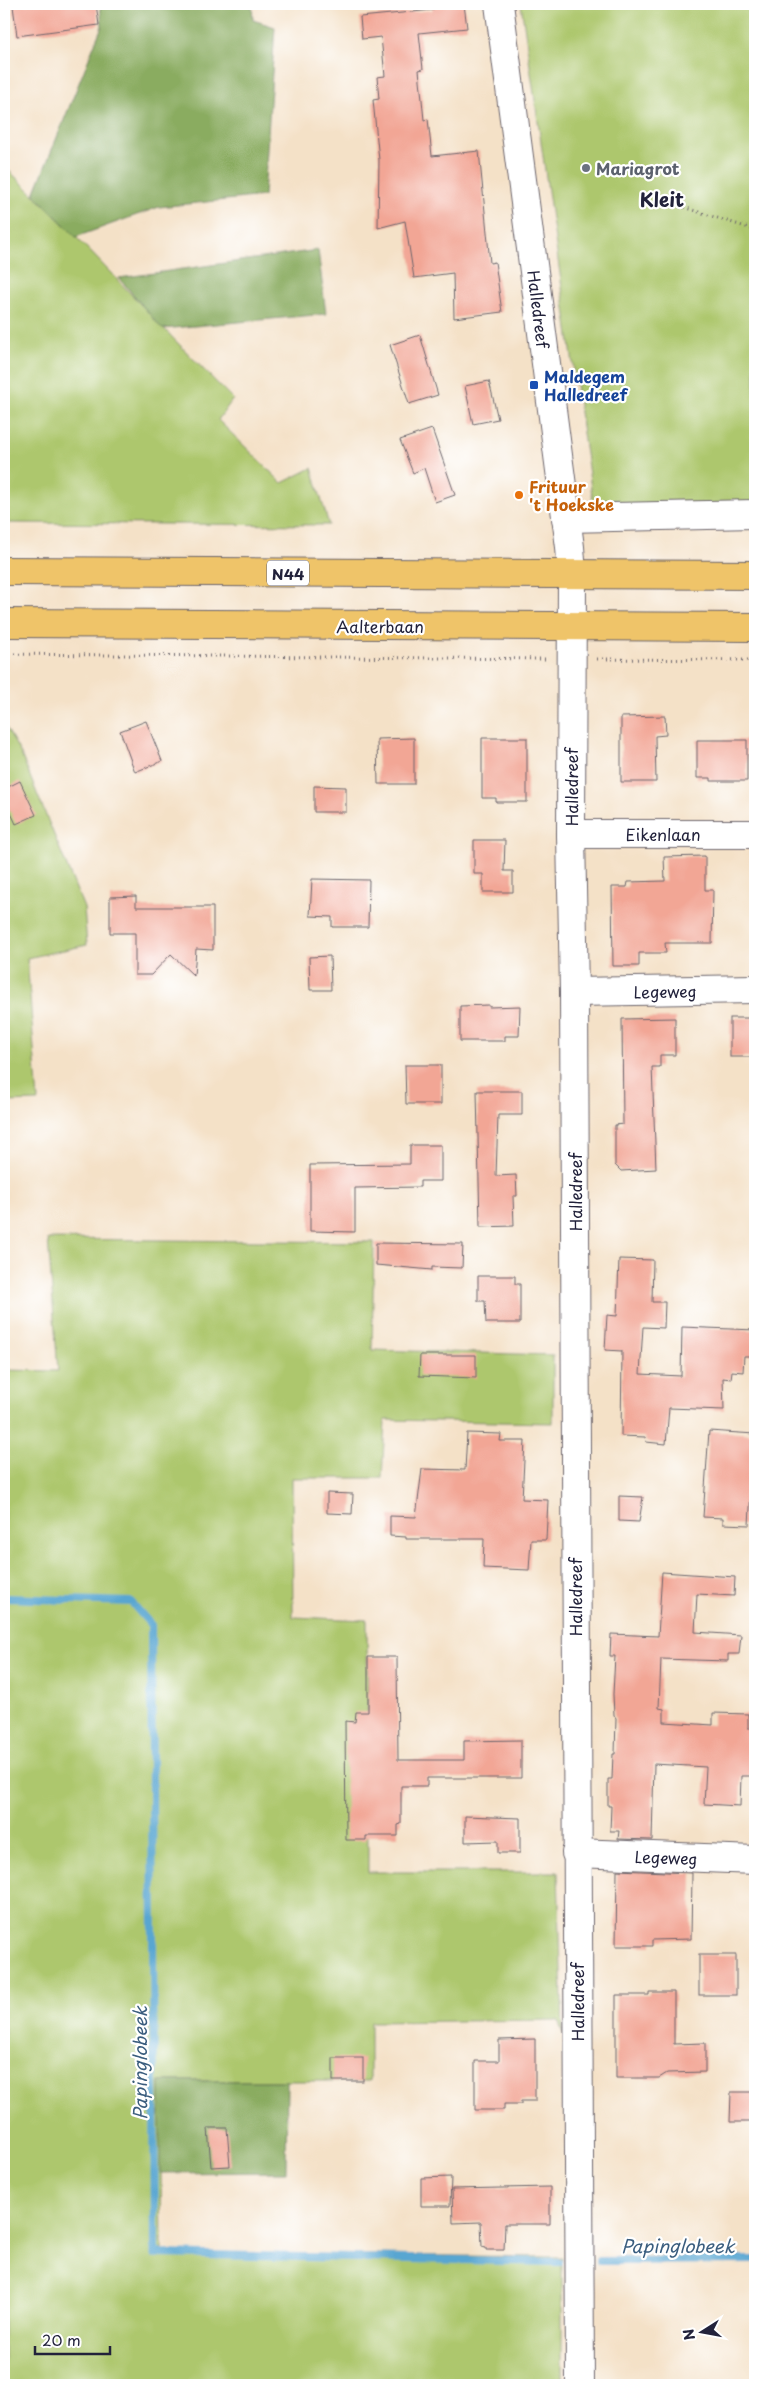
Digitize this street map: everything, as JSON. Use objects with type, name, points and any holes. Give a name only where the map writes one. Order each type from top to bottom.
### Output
[{"type":"highway","name":"N44","points":[[4,571],[755,575]]},
{"type":"highway","name":"Aalterbaan","points":[[4,623],[755,627]]},
{"type":"street","name":"Halledreef","points":[[500,4],[572,574],[570,627],[574,992],[576,1853],[580,2385]]},
{"type":"street","points":[[566,518],[755,514]]},
{"type":"street","name":"Eikenlaan","points":[[571,834],[755,834]]},
{"type":"street","name":"Legeweg","points":[[574,992],[755,989]]},
{"type":"street","name":"Legeweg","points":[[576,1853],[755,1860]]},
{"type":"path","points":[[644,204],[680,206],[755,230]]},
{"type":"path","points":[[4,654],[755,660]]},
{"type":"green space","points":[[100,4],[252,4],[253,20],[275,27],[264,196],[159,207],[76,237],[34,194],[102,26]]},
{"type":"green space","points":[[521,4],[755,4],[755,505],[594,509]]},
{"type":"green space","points":[[4,166],[233,399],[218,420],[282,483],[312,468],[329,525],[4,523]]},
{"type":"green space","points":[[318,250],[326,314],[162,329],[119,278]]},
{"type":"green space","points":[[4,724],[20,752],[84,908],[87,945],[27,958],[38,1101],[4,1102]]},
{"type":"green space","points":[[48,1239],[374,1242],[372,1350],[553,1355],[553,1423],[385,1420],[382,1478],[292,1478],[293,1617],[367,1620],[368,1872],[558,1872],[563,2034],[558,2020],[370,2022],[370,2081],[160,2081],[162,2253],[562,2257],[562,2385],[4,2385],[4,1370],[58,1371]]},
{"type":"green space","points":[[160,2081],[287,2081],[286,2172],[160,2173]]},
{"type":"building","points":[[33,4],[96,4],[99,25],[17,36],[13,6]]},
{"type":"building","points":[[464,4],[467,28],[419,33],[423,69],[419,70],[424,120],[428,119],[432,156],[479,151],[490,263],[495,262],[502,312],[454,318],[453,273],[414,278],[405,221],[378,228],[379,160],[373,100],[379,99],[377,77],[385,76],[381,37],[362,39],[360,17],[433,10],[432,7]]},
{"type":"building","points":[[420,335],[438,395],[409,404],[390,345]]},
{"type":"building","points":[[489,381],[498,419],[473,424],[465,386]]},
{"type":"building","points":[[432,429],[455,495],[435,502],[424,468],[413,473],[400,440]]},
{"type":"building","points":[[665,716],[666,735],[655,736],[656,782],[621,782],[621,717]]},
{"type":"building","points":[[146,721],[162,761],[135,772],[120,731]]},
{"type":"building","points":[[414,738],[414,784],[378,784],[377,739]]},
{"type":"building","points":[[482,738],[527,738],[527,802],[496,802],[496,798],[482,798]]},
{"type":"building","points":[[697,740],[747,740],[747,781],[711,781],[711,778],[697,778]]},
{"type":"building","points":[[20,781],[36,815],[16,824],[4,798],[4,789]]},
{"type":"building","points":[[314,786],[346,787],[346,812],[314,812]]},
{"type":"building","points":[[474,840],[505,840],[504,871],[513,871],[513,892],[483,892],[483,874],[474,874]]},
{"type":"building","points":[[705,856],[705,890],[713,890],[712,943],[665,943],[666,953],[639,953],[639,966],[613,966],[612,887],[627,887],[628,882],[665,881],[664,857]]},
{"type":"building","points":[[312,879],[369,880],[368,927],[332,927],[332,917],[310,916]]},
{"type":"building","points":[[136,896],[136,907],[213,907],[213,950],[196,949],[194,976],[171,954],[151,975],[135,975],[135,933],[110,933],[110,897]]},
{"type":"building","points":[[330,956],[331,990],[310,990],[309,957]]},
{"type":"building","points":[[489,1005],[489,1007],[520,1006],[519,1036],[505,1036],[505,1041],[460,1041],[460,1006]]},
{"type":"building","points":[[675,1018],[675,1055],[660,1055],[660,1067],[652,1067],[656,1169],[621,1171],[615,1165],[615,1125],[623,1124],[622,1019]]},
{"type":"building","points":[[730,1018],[755,1018],[755,1057],[730,1057]]},
{"type":"building","points":[[405,1065],[441,1065],[441,1104],[406,1104]]},
{"type":"building","points":[[477,1091],[522,1091],[522,1115],[498,1115],[496,1176],[516,1175],[517,1196],[513,1196],[514,1226],[480,1227]]},
{"type":"building","points":[[410,1145],[441,1145],[441,1181],[420,1181],[420,1187],[355,1188],[355,1232],[310,1231],[310,1165],[410,1164]]},
{"type":"building","points":[[376,1243],[463,1244],[462,1268],[432,1267],[432,1270],[376,1265]]},
{"type":"building","points":[[619,1259],[653,1260],[652,1302],[665,1302],[664,1328],[643,1327],[640,1374],[681,1376],[682,1327],[755,1330],[755,1356],[744,1356],[743,1372],[732,1371],[731,1379],[723,1378],[724,1410],[669,1408],[666,1444],[646,1442],[645,1437],[621,1436],[622,1351],[605,1350],[607,1315],[617,1316]]},
{"type":"building","points":[[478,1276],[515,1276],[515,1284],[520,1284],[520,1323],[486,1323],[485,1301],[478,1301]]},
{"type":"building","points":[[420,1355],[476,1355],[476,1378],[419,1376]]},
{"type":"building","points":[[709,1431],[755,1434],[755,1472],[752,1472],[749,1525],[723,1524],[723,1518],[703,1517]]},
{"type":"building","points":[[467,1433],[501,1434],[500,1441],[525,1441],[522,1499],[548,1500],[546,1540],[531,1540],[529,1570],[483,1568],[484,1539],[406,1539],[406,1537],[390,1536],[390,1516],[416,1517],[422,1469],[465,1470]]},
{"type":"building","points":[[327,1493],[353,1494],[352,1514],[327,1513]]},
{"type":"building","points":[[619,1496],[643,1497],[639,1522],[619,1521]]},
{"type":"building","points":[[662,1572],[735,1577],[734,1596],[697,1594],[695,1632],[741,1635],[739,1654],[728,1654],[728,1661],[661,1659],[659,1708],[664,1709],[664,1722],[713,1725],[713,1713],[748,1714],[748,1728],[755,1728],[755,1776],[741,1776],[740,1806],[704,1804],[706,1767],[654,1764],[652,1840],[618,1839],[619,1831],[610,1831],[611,1806],[608,1806],[608,1779],[612,1779],[616,1718],[614,1715],[613,1694],[615,1656],[610,1656],[611,1634],[658,1636]]},
{"type":"building","points":[[368,1657],[397,1657],[398,1760],[464,1760],[464,1741],[521,1740],[521,1778],[427,1778],[427,1786],[401,1786],[401,1824],[398,1825],[398,1836],[366,1836],[366,1840],[346,1840],[345,1721],[355,1722],[356,1712],[368,1712]]},
{"type":"building","points":[[465,1816],[520,1818],[520,1853],[498,1853],[498,1841],[465,1842]]},
{"type":"building","points":[[617,1870],[692,1873],[691,1939],[652,1940],[652,1946],[616,1946]]},
{"type":"building","points":[[699,1955],[736,1955],[736,1995],[699,1995]]},
{"type":"building","points":[[649,1992],[674,1992],[674,2044],[705,2043],[705,2072],[667,2073],[659,2078],[616,2078],[616,1995],[649,1995]]},
{"type":"building","points":[[535,2039],[535,2101],[521,2101],[521,2104],[504,2104],[504,2110],[475,2110],[475,2061],[499,2061],[499,2040]]},
{"type":"building","points":[[333,2058],[363,2058],[363,2081],[333,2081]]},
{"type":"building","points":[[731,2092],[755,2092],[755,2115],[752,2115],[752,2122],[730,2122]]},
{"type":"building","points":[[208,2128],[227,2128],[230,2166],[211,2167]]},
{"type":"building","points":[[451,2177],[450,2206],[421,2206],[421,2178]]},
{"type":"building","points":[[550,2187],[550,2224],[505,2224],[504,2250],[486,2250],[486,2248],[482,2247],[481,2222],[453,2223],[452,2189]]},
{"type":"waterway","name":"Papinglobeek","points":[[4,1598],[131,1602],[151,1625],[155,2254],[559,2262]]},
{"type":"waterway","name":"Papinglobeek","points":[[600,2261],[755,2260]]},
{"type":"place","name":"Mariagrot","points":[[586,168]]},
{"type":"place","name":"Maldegem Halledreef","points":[[534,385]]},
{"type":"place","name":"Frituur 't Hoekske","points":[[519,495]]},
{"type":"district","name":"Kleit","points":[[662,199]]}]
